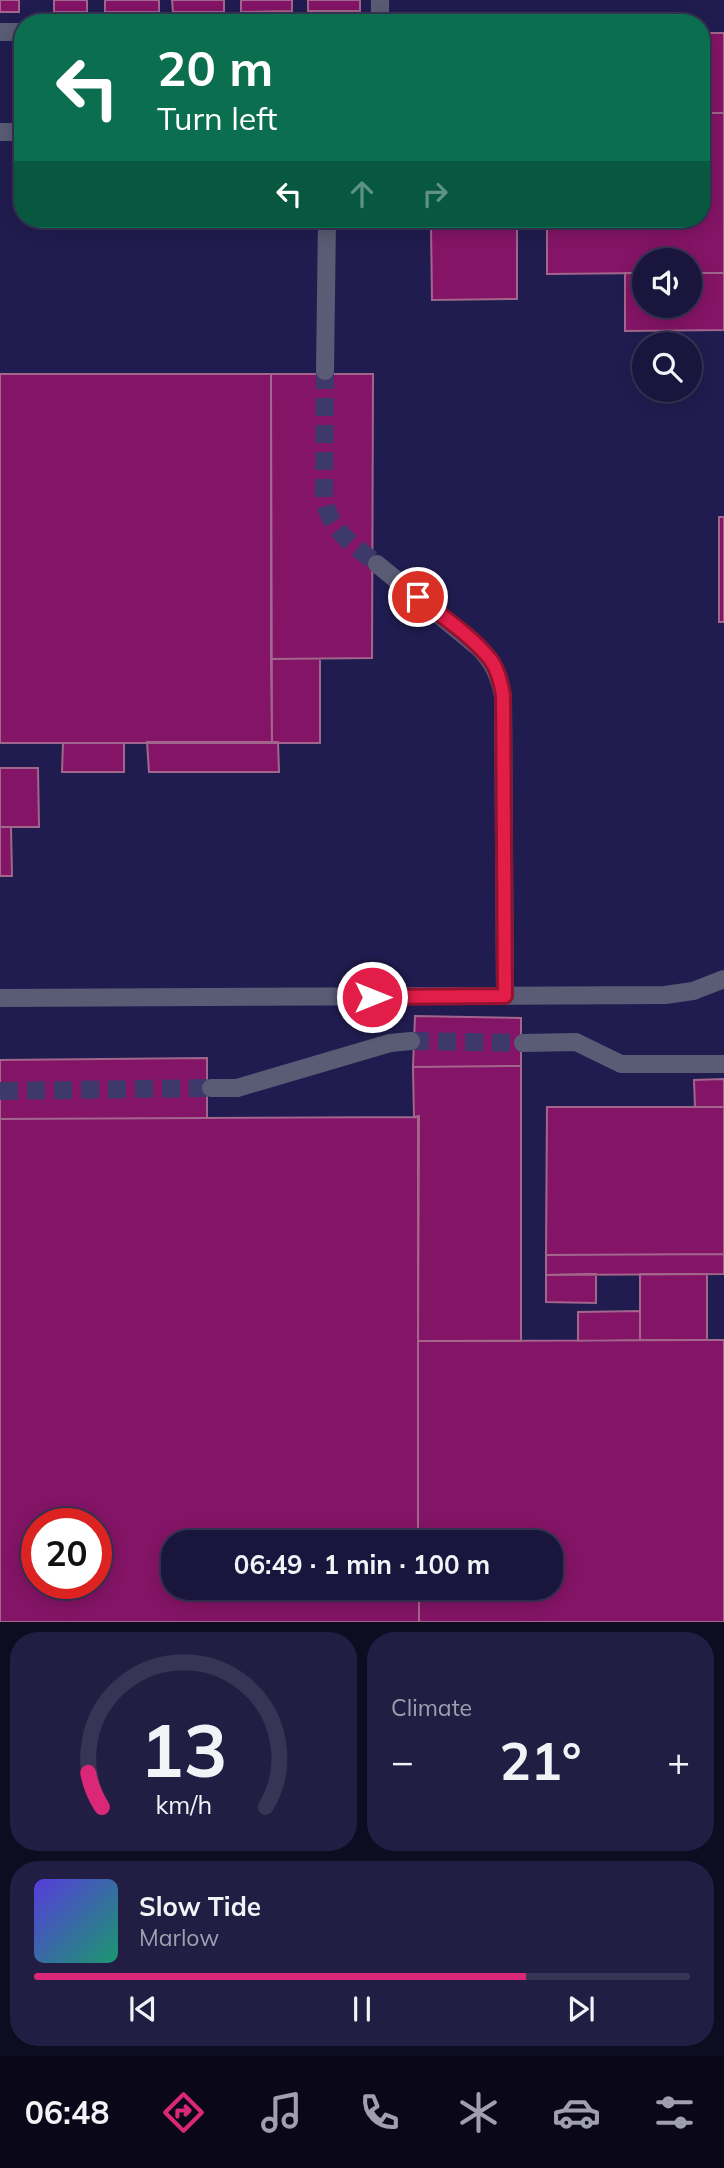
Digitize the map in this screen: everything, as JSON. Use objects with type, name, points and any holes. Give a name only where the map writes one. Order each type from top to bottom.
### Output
[{"type":"lane","points":[[325,371],[327,228]]},
{"type":"lane","points":[[377,564],[478,647],[491,660],[500,678],[503,695],[505,996]]},
{"type":"lane","points":[[0,998],[665,996],[693,991],[724,979]]},
{"type":"lane","points":[[211,1088],[237,1088],[390,1043],[411,1041]]},
{"type":"lane","points":[[523,1043],[576,1042],[621,1064],[724,1064]]},
{"type":"building","points":[[0,0],[19,0],[19,12],[0,12]]},
{"type":"building","points":[[54,0],[87,0],[87,12],[54,12]]},
{"type":"building","points":[[105,0],[159,0],[159,12],[105,12]]},
{"type":"building","points":[[172,0],[224,0],[224,12],[173,12]]},
{"type":"building","points":[[241,0],[292,0],[292,11],[241,12]]},
{"type":"building","points":[[308,0],[360,0],[360,11],[308,11]]},
{"type":"building","points":[[710,33],[724,33],[724,113],[710,113]]},
{"type":"building","points":[[710,113],[724,113],[724,273],[702,273],[702,248],[632,248],[632,273],[547,274],[547,228],[710,228]]},
{"type":"building","points":[[431,228],[517,228],[517,299],[432,300]]},
{"type":"building","points":[[625,273],[632,273],[632,318],[702,318],[702,273],[724,273],[724,330],[625,331]]},
{"type":"building","points":[[0,374],[271,374],[272,743],[0,743]]},
{"type":"building","points":[[271,374],[373,374],[372,658],[271,659]]},
{"type":"building","points":[[719,517],[724,517],[724,622],[719,622]]},
{"type":"building","points":[[271,659],[320,659],[320,743],[272,743]]},
{"type":"building","points":[[147,742],[278,742],[279,772],[149,772]]},
{"type":"building","points":[[63,743],[124,743],[124,772],[62,772]]},
{"type":"building","points":[[0,768],[38,768],[39,827],[0,827]]},
{"type":"building","points":[[0,827],[11,827],[12,876],[0,876]]},
{"type":"building","points":[[415,1016],[521,1018],[521,1066],[413,1067]]},
{"type":"building","points":[[207,1058],[207,1118],[0,1119],[0,1060]]},
{"type":"building","points":[[521,1066],[521,1341],[418,1341],[419,1116],[414,1117],[413,1067]]},
{"type":"building","points":[[724,1079],[724,1107],[695,1107],[694,1080]]},
{"type":"building","points":[[547,1107],[724,1107],[724,1254],[546,1255]]},
{"type":"building","points":[[418,1117],[418,1530],[161,1530],[161,1600],[419,1600],[419,1622],[0,1622],[0,1119]]},
{"type":"building","points":[[724,1254],[724,1274],[546,1275],[546,1255]]},
{"type":"building","points":[[596,1274],[596,1303],[546,1302],[546,1275]]},
{"type":"building","points":[[640,1274],[707,1274],[707,1340],[640,1340]]},
{"type":"building","points":[[640,1311],[640,1340],[578,1341],[578,1312]]},
{"type":"building","points":[[724,1340],[724,1622],[419,1622],[419,1600],[563,1600],[563,1530],[418,1530],[418,1341]]},
{"type":"tunnel","points":[[325,371],[324,499],[337,529],[377,564]]},
{"type":"tunnel","points":[[411,1041],[523,1043]]},
{"type":"tunnel","points":[[0,1091],[211,1088]]},
{"type":"route","points":[[372,997],[505,996],[503,695],[500,678],[491,660],[478,647],[418,597]]}]
